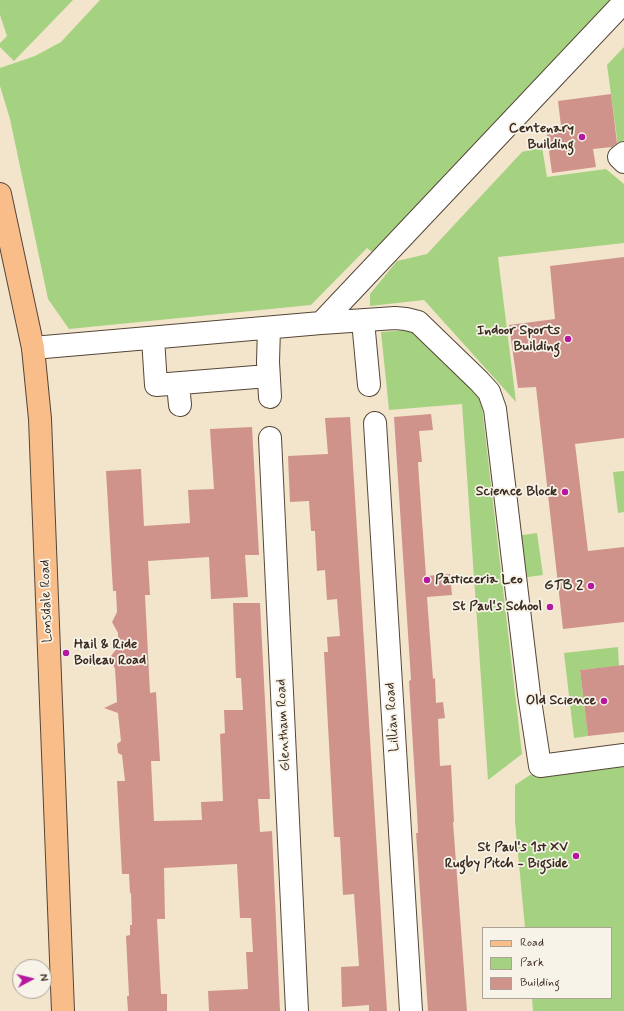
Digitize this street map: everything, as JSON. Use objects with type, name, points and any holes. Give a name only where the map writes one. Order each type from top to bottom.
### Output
[{"type":"main road","name":"Lonsdale Road","points":[[0,194],[33,348],[40,419],[63,1011]]},
{"type":"street","points":[[321,323],[624,2]]},
{"type":"street","points":[[624,153],[619,157],[624,162]]},
{"type":"street","points":[[33,348],[321,323],[396,318],[418,322],[489,392],[495,409],[529,694],[540,766],[624,755]]},
{"type":"street","points":[[363,321],[369,385]]},
{"type":"street","points":[[153,338],[156,386],[179,394],[269,386],[269,328]]},
{"type":"street","name":"Lillian Road","points":[[375,423],[411,1011]]},
{"type":"street","name":"Glentham Road","points":[[270,438],[297,1011]]},
{"type":"green space","points":[[0,0],[73,0],[14,61],[0,47],[0,43],[7,36],[0,15]]},
{"type":"green space","points":[[100,0],[613,0],[372,252],[367,248],[311,305],[69,329],[48,299],[10,119],[0,86],[0,68],[35,56],[61,42]]},
{"type":"green space","points":[[624,47],[624,140],[618,146],[607,65]]},
{"type":"green space","points":[[542,147],[547,177],[606,169],[624,184],[624,243],[498,257],[516,402],[424,300],[370,306],[370,294],[397,261],[427,254],[522,152]]},
{"type":"green space","points":[[410,330],[481,398],[522,754],[488,780],[462,404],[389,410],[381,332]]},
{"type":"green space","points":[[624,471],[624,512],[618,513],[613,472]]},
{"type":"green space","points":[[537,533],[543,575],[521,578],[516,536]]},
{"type":"green space","points":[[618,647],[619,666],[580,670],[588,736],[574,738],[564,653]]},
{"type":"green space","name":"St Paul's 1st XV Rugby Pitch - Bigside","points":[[624,765],[624,1011],[533,1011],[532,999],[612,999],[612,927],[525,927],[515,821],[515,785],[530,775]]},
{"type":"building","name":"Centenary Building","points":[[611,94],[617,143],[612,147],[593,149],[596,167],[552,173],[546,129],[561,126],[558,101]]},
{"type":"building","points":[[624,257],[624,438],[575,444],[588,551],[624,547],[624,622],[563,629],[536,387],[518,388],[509,325],[555,319],[550,266]]},
{"type":"building","points":[[431,414],[433,430],[419,431],[422,462],[418,462],[426,576],[450,574],[452,595],[427,597],[436,703],[443,702],[445,718],[438,719],[440,766],[451,765],[453,822],[467,1011],[428,1011],[416,833],[418,833],[409,681],[411,680],[394,417]]},
{"type":"building","points":[[350,417],[387,1011],[369,1011],[369,1005],[342,1007],[341,967],[359,966],[354,894],[343,895],[340,837],[334,837],[324,652],[328,652],[327,637],[340,636],[337,599],[327,600],[325,570],[317,571],[315,531],[311,531],[309,501],[290,502],[288,456],[328,454],[325,418]]},
{"type":"building","points":[[252,427],[259,555],[245,555],[248,597],[211,599],[209,557],[148,561],[150,595],[145,595],[150,693],[156,692],[160,761],[151,761],[154,821],[202,820],[201,802],[223,801],[220,734],[225,733],[224,710],[243,710],[241,678],[236,678],[233,603],[260,603],[270,799],[258,799],[260,832],[272,831],[280,1011],[209,1011],[208,991],[248,989],[246,952],[253,952],[251,918],[240,918],[237,864],[164,868],[165,919],[157,919],[161,994],[167,994],[167,1011],[128,1011],[127,996],[129,996],[126,936],[130,935],[130,925],[132,925],[131,893],[129,874],[122,874],[117,781],[125,781],[122,755],[118,753],[117,744],[121,741],[118,713],[104,708],[117,702],[115,669],[111,661],[111,656],[118,647],[118,633],[112,622],[117,612],[116,591],[113,591],[106,471],[141,469],[144,526],[190,523],[188,490],[214,489],[210,429]]},
{"type":"building","name":"Old Science","points":[[624,665],[624,732],[588,736],[580,670]]},
{"type":"place","name":"Centenary Building","points":[[582,137]]},
{"type":"place","name":"Indoor Sports Building","points":[[568,339]]},
{"type":"place","name":"Science Block","points":[[565,492]]},
{"type":"place","name":"Pasticceria Leo","points":[[427,580]]},
{"type":"place","name":"GTB 2","points":[[591,586]]},
{"type":"place","name":"St Paul's School","points":[[550,607]]},
{"type":"place","name":"Hail & Ride Boileau Road","points":[[66,653]]},
{"type":"place","name":"Old Science","points":[[604,701]]},
{"type":"place","name":"St Paul's 1st XV Rugby Pitch - Bigside","points":[[576,856]]}]
